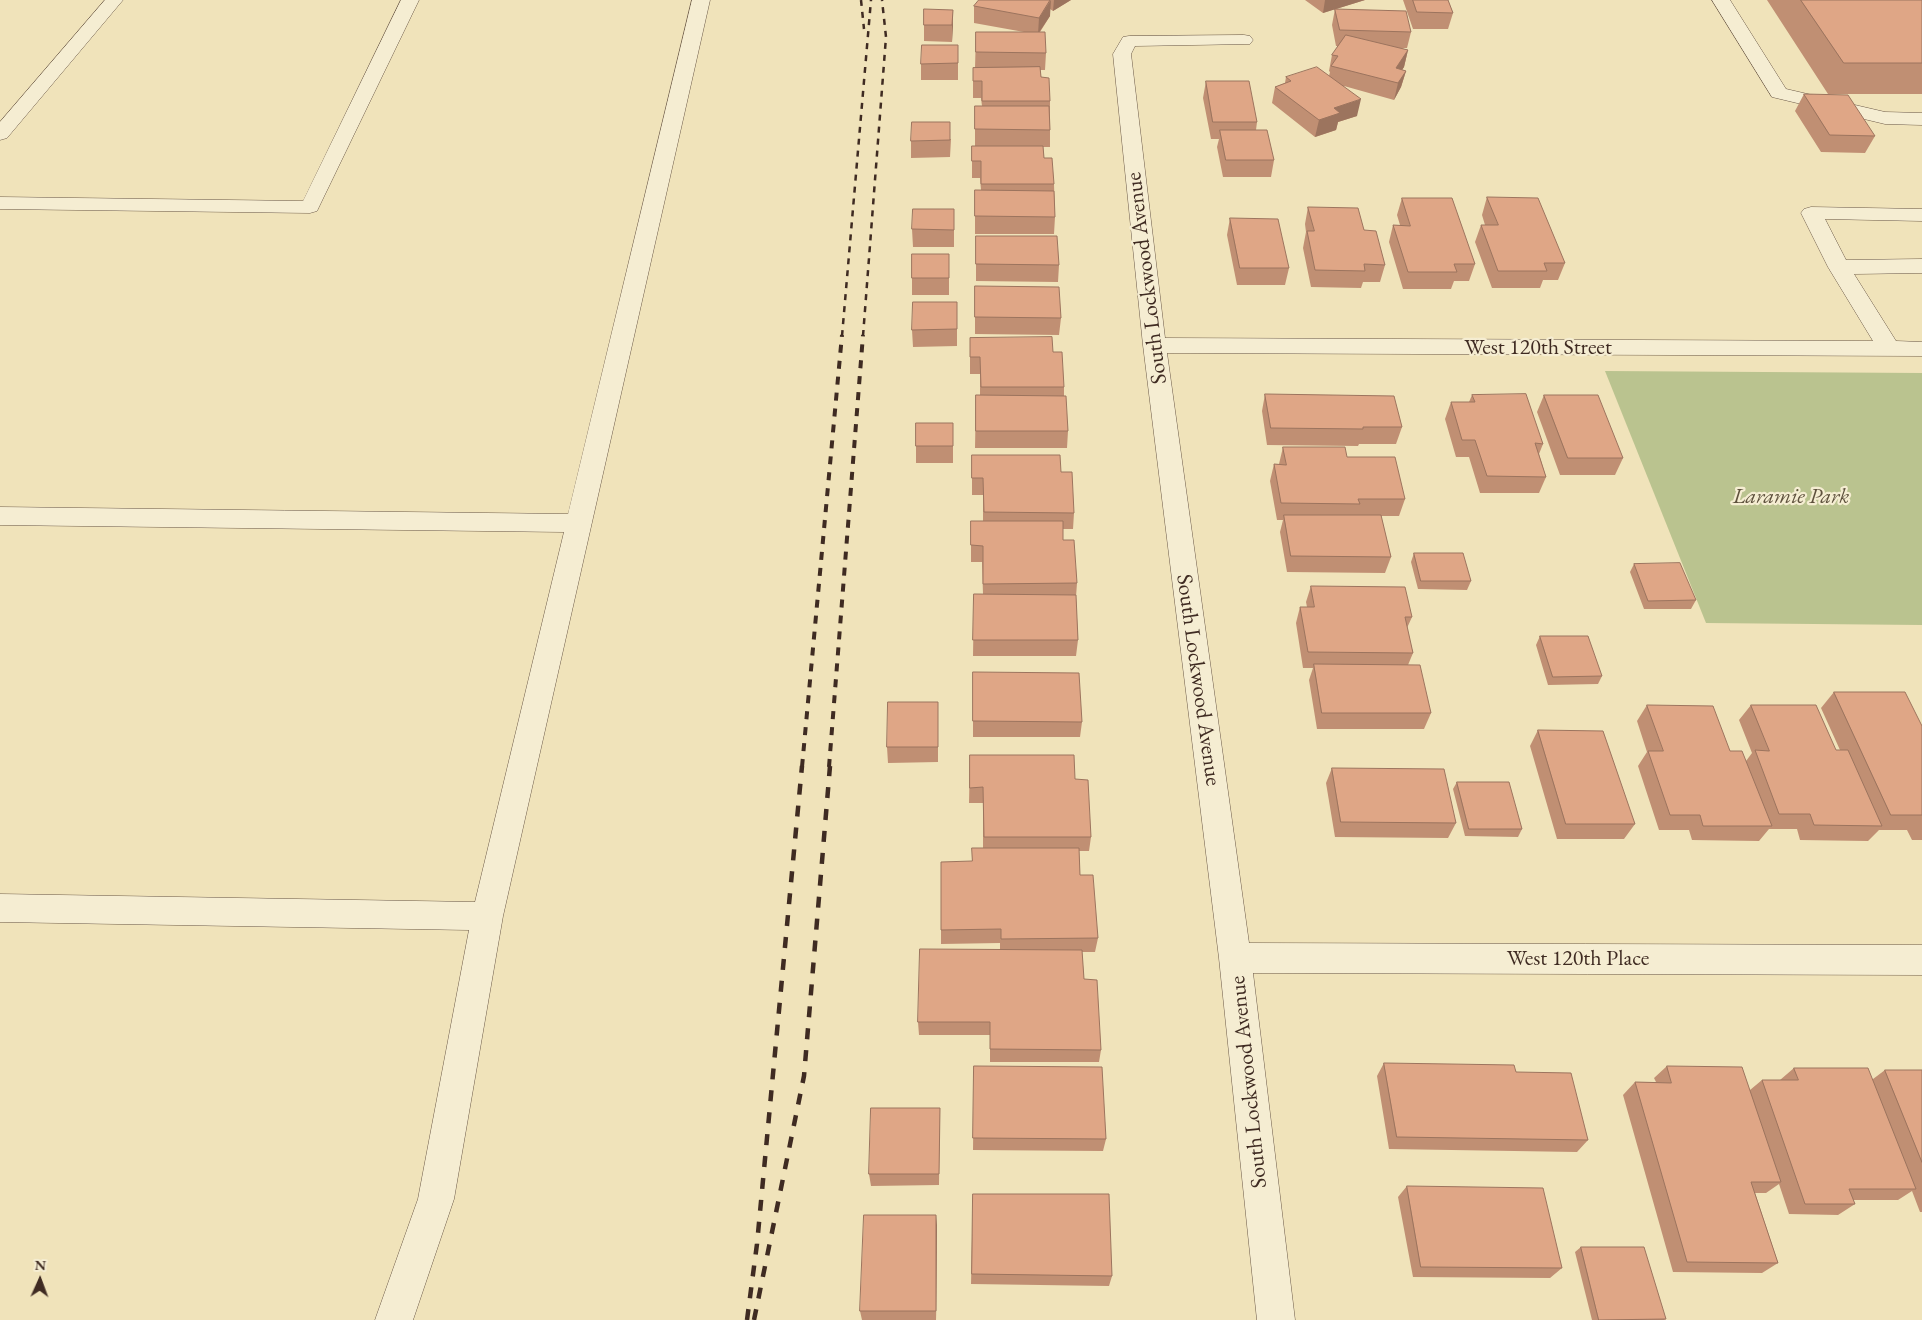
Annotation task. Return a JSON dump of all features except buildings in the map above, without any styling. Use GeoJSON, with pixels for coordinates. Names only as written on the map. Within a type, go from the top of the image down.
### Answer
{"type":"FeatureCollection","features":[{"type":"Feature","properties":{"kind":"street"},"geometry":{"type":"LineString","coordinates":[[0,134],[114,0]]}},
{"type":"Feature","properties":{"kind":"street"},"geometry":{"type":"LineString","coordinates":[[0,203],[310,207],[410,0]]}},
{"type":"Feature","properties":{"kind":"street"},"geometry":{"type":"LineString","coordinates":[[394,1320],[436,1199],[487,916],[701,0]]}},
{"type":"Feature","properties":{"kind":"street"},"geometry":{"type":"LineString","coordinates":[[1721,0],[1779,93],[1885,118],[1922,119]]}},
{"type":"Feature","properties":{"kind":"street","name":"South Lockwood Avenue"},"geometry":{"type":"LineString","coordinates":[[1244,40],[1129,41],[1122,54],[1154,345],[1235,958],[1276,1320]]}},
{"type":"Feature","properties":{"kind":"street"},"geometry":{"type":"LineString","coordinates":[[1889,349],[1839,267],[1811,213],[1922,215]]}},
{"type":"Feature","properties":{"kind":"street"},"geometry":{"type":"LineString","coordinates":[[1839,267],[1922,266]]}},
{"type":"Feature","properties":{"kind":"street","name":"West 120th Street"},"geometry":{"type":"LineString","coordinates":[[1154,345],[1212,347],[1922,349]]}},
{"type":"Feature","properties":{"kind":"street"},"geometry":{"type":"LineString","coordinates":[[0,516],[579,523]]}},
{"type":"Feature","properties":{"kind":"street"},"geometry":{"type":"LineString","coordinates":[[0,908],[487,916]]}},
{"type":"Feature","properties":{"kind":"street","name":"West 120th Place"},"geometry":{"type":"LineString","coordinates":[[1235,958],[1922,960]]}},
{"type":"Feature","properties":{"kind":"green space","name":"Laramie Park"},"geometry":{"type":"Polygon","coordinates":[[[1605,371],[1922,373],[1922,625],[1706,623],[1605,371]]]}},
{"type":"Feature","properties":{"kind":"railway"},"geometry":{"type":"LineString","coordinates":[[861,0],[864,29]]}},
{"type":"Feature","properties":{"kind":"railway"},"geometry":{"type":"LineString","coordinates":[[842,336],[871,0]]}},
{"type":"Feature","properties":{"kind":"railway"},"geometry":{"type":"LineString","coordinates":[[863,336],[886,37],[882,0]]}},
{"type":"Feature","properties":{"kind":"railway"},"geometry":{"type":"LineString","coordinates":[[802,767],[842,335]]}},
{"type":"Feature","properties":{"kind":"railway"},"geometry":{"type":"LineString","coordinates":[[829,767],[863,335]]}},
{"type":"Feature","properties":{"kind":"railway"},"geometry":{"type":"LineString","coordinates":[[747,1320],[757,1244],[802,766]]}},
{"type":"Feature","properties":{"kind":"railway"},"geometry":{"type":"LineString","coordinates":[[754,1320],[804,1076],[830,766]]}}]}
